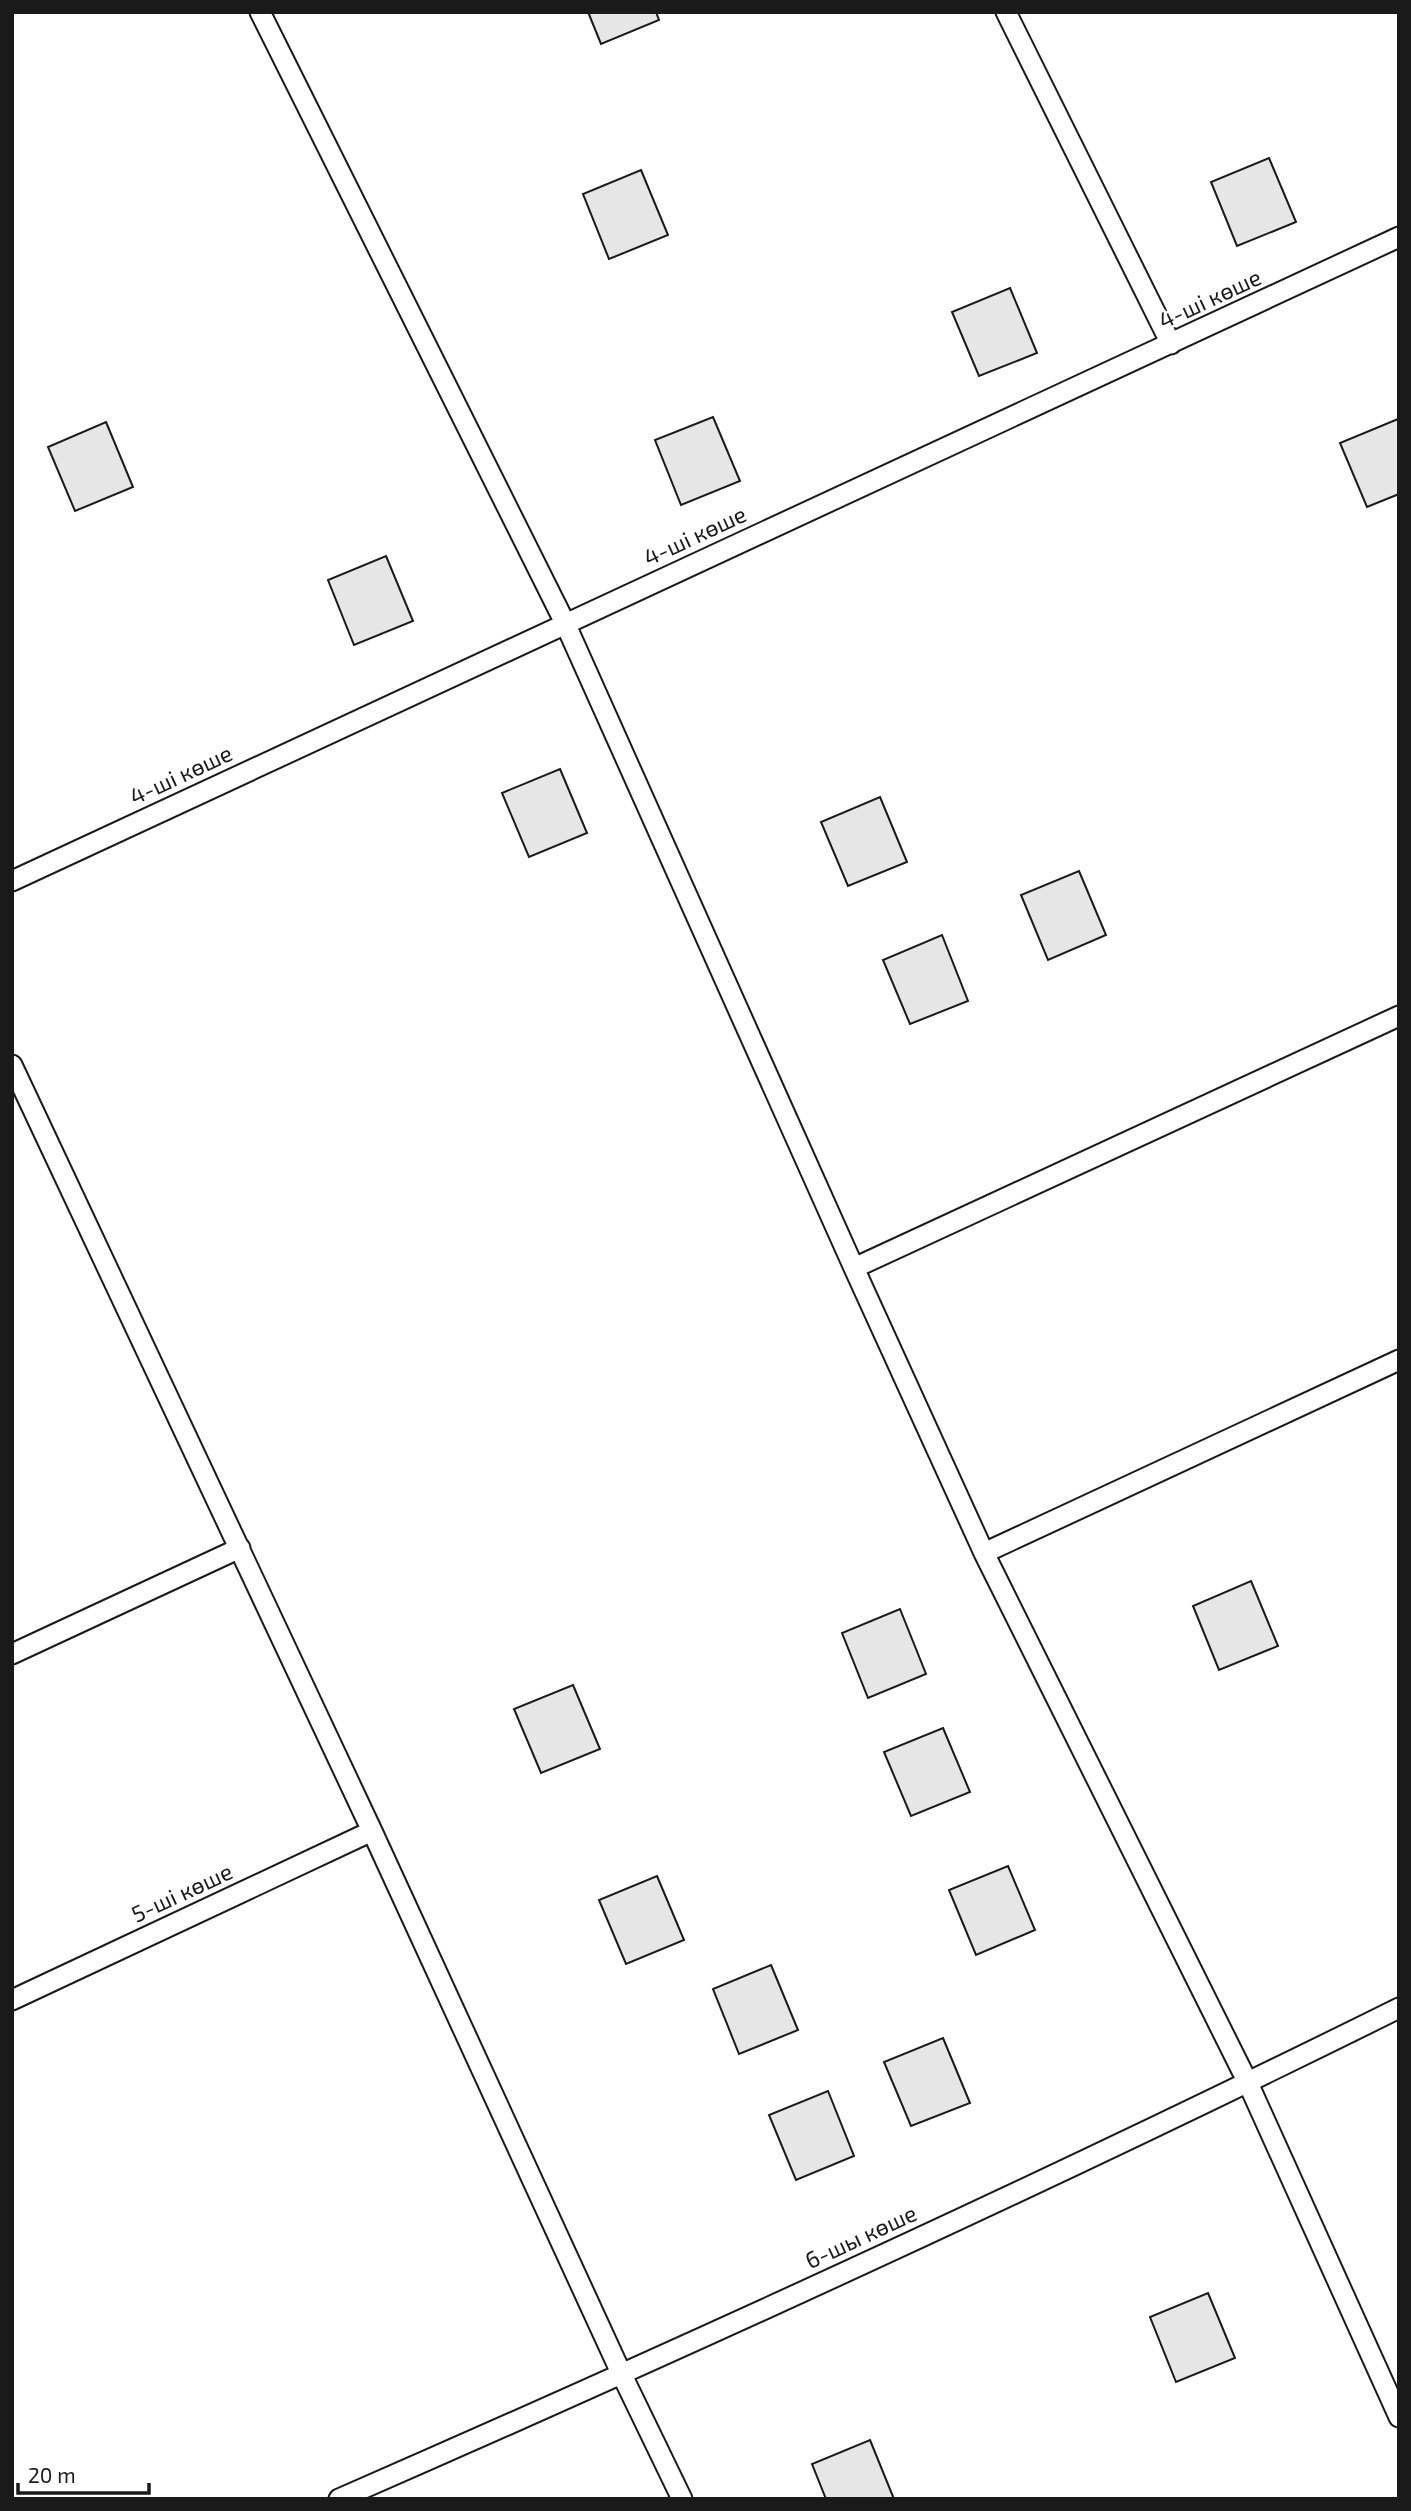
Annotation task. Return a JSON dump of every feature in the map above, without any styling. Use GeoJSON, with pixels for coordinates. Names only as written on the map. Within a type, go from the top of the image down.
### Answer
{"type":"FeatureCollection","features":[{"type":"Feature","properties":{"kind":"lane"},"geometry":{"type":"LineString","coordinates":[[260,12],[565,623],[985,1553],[1248,2083],[1399,2417]]}},
{"type":"Feature","properties":{"kind":"lane"},"geometry":{"type":"LineString","coordinates":[[1006,12],[1171,344]]}},
{"type":"Feature","properties":{"kind":"lane","name":"4-ші көше"},"geometry":{"type":"LineString","coordinates":[[12,881],[1399,237]]}},
{"type":"Feature","properties":{"kind":"lane"},"geometry":{"type":"LineString","coordinates":[[854,1268],[1399,1016]]}},
{"type":"Feature","properties":{"kind":"lane"},"geometry":{"type":"LineString","coordinates":[[12,1065],[240,1548],[622,2375],[682,2499]]}},
{"type":"Feature","properties":{"kind":"lane"},"geometry":{"type":"LineString","coordinates":[[985,1553],[1399,1360]]}},
{"type":"Feature","properties":{"kind":"lane"},"geometry":{"type":"LineString","coordinates":[[12,1654],[240,1548]]}},
{"type":"Feature","properties":{"kind":"lane","name":"5-ші көше"},"geometry":{"type":"LineString","coordinates":[[12,2000],[372,1831]]}},
{"type":"Feature","properties":{"kind":"lane","name":"6-шы көше"},"geometry":{"type":"LineString","coordinates":[[339,2499],[622,2375],[1248,2083],[1399,2008]]}},
{"type":"Feature","properties":{"kind":"building"},"geometry":{"type":"Polygon","coordinates":[[[588,12],[656,12],[659,20],[601,44],[588,12]]]}},
{"type":"Feature","properties":{"kind":"building"},"geometry":{"type":"Polygon","coordinates":[[[1269,158],[1296,222],[1237,246],[1211,182],[1269,158]]]}},
{"type":"Feature","properties":{"kind":"building"},"geometry":{"type":"Polygon","coordinates":[[[641,170],[668,235],[609,259],[583,194],[641,170]]]}},
{"type":"Feature","properties":{"kind":"building"},"geometry":{"type":"Polygon","coordinates":[[[1010,288],[1037,353],[979,376],[952,312],[1010,288]]]}},
{"type":"Feature","properties":{"kind":"building"},"geometry":{"type":"Polygon","coordinates":[[[713,417],[740,481],[681,505],[655,440],[713,417]]]}},
{"type":"Feature","properties":{"kind":"building"},"geometry":{"type":"Polygon","coordinates":[[[1398,419],[1399,494],[1367,507],[1340,443],[1398,419]]]}},
{"type":"Feature","properties":{"kind":"building"},"geometry":{"type":"Polygon","coordinates":[[[106,422],[133,487],[75,511],[48,447],[106,422]]]}},
{"type":"Feature","properties":{"kind":"building"},"geometry":{"type":"Polygon","coordinates":[[[386,556],[413,621],[354,645],[328,580],[386,556]]]}},
{"type":"Feature","properties":{"kind":"building"},"geometry":{"type":"Polygon","coordinates":[[[560,769],[587,833],[529,857],[502,793],[560,769]]]}},
{"type":"Feature","properties":{"kind":"building"},"geometry":{"type":"Polygon","coordinates":[[[880,797],[907,862],[848,886],[821,822],[880,797]]]}},
{"type":"Feature","properties":{"kind":"building"},"geometry":{"type":"Polygon","coordinates":[[[1079,871],[1106,935],[1048,960],[1021,895],[1079,871]]]}},
{"type":"Feature","properties":{"kind":"building"},"geometry":{"type":"Polygon","coordinates":[[[942,935],[968,1001],[910,1024],[883,960],[942,935]]]}},
{"type":"Feature","properties":{"kind":"building"},"geometry":{"type":"Polygon","coordinates":[[[1251,1581],[1278,1646],[1219,1670],[1193,1606],[1251,1581]]]}},
{"type":"Feature","properties":{"kind":"building"},"geometry":{"type":"Polygon","coordinates":[[[900,1609],[926,1674],[868,1698],[842,1633],[900,1609]]]}},
{"type":"Feature","properties":{"kind":"building"},"geometry":{"type":"Polygon","coordinates":[[[573,1685],[600,1749],[541,1773],[514,1709],[573,1685]]]}},
{"type":"Feature","properties":{"kind":"building"},"geometry":{"type":"Polygon","coordinates":[[[943,1728],[970,1792],[911,1816],[884,1752],[943,1728]]]}},
{"type":"Feature","properties":{"kind":"building"},"geometry":{"type":"Polygon","coordinates":[[[1008,1866],[1035,1930],[976,1955],[949,1890],[1008,1866]]]}},
{"type":"Feature","properties":{"kind":"building"},"geometry":{"type":"Polygon","coordinates":[[[657,1876],[684,1940],[626,1964],[599,1900],[657,1876]]]}},
{"type":"Feature","properties":{"kind":"building"},"geometry":{"type":"Polygon","coordinates":[[[771,1965],[798,2030],[739,2054],[713,1989],[771,1965]]]}},
{"type":"Feature","properties":{"kind":"building"},"geometry":{"type":"Polygon","coordinates":[[[943,2038],[970,2103],[911,2126],[884,2062],[943,2038]]]}},
{"type":"Feature","properties":{"kind":"building"},"geometry":{"type":"Polygon","coordinates":[[[828,2091],[854,2156],[796,2180],[769,2115],[828,2091]]]}},
{"type":"Feature","properties":{"kind":"building"},"geometry":{"type":"Polygon","coordinates":[[[1208,2293],[1235,2358],[1176,2382],[1150,2317],[1208,2293]]]}},
{"type":"Feature","properties":{"kind":"building"},"geometry":{"type":"Polygon","coordinates":[[[870,2440],[894,2499],[826,2499],[812,2464],[870,2440]]]}}]}
